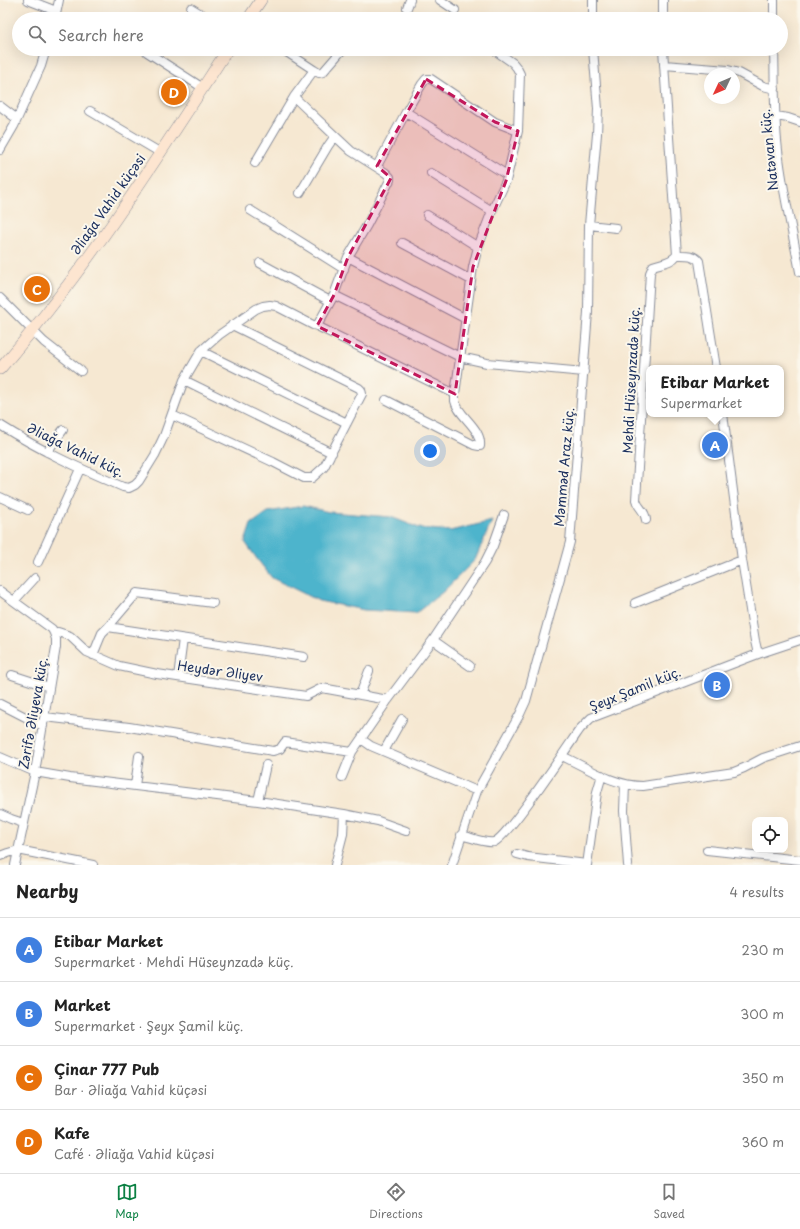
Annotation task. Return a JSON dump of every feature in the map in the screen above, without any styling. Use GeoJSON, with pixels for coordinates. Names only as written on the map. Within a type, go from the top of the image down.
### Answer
{"type":"FeatureCollection","features":[{"type":"Feature","properties":{"kind":"main road"},"geometry":{"type":"LineString","coordinates":[[252,12],[260,0]]}},
{"type":"Feature","properties":{"kind":"main road","name":"Əliağa Vahid küçəsi"},"geometry":{"type":"LineString","coordinates":[[0,369],[32,331],[97,246],[161,153],[224,56]]}},
{"type":"Feature","properties":{"kind":"street"},"geometry":{"type":"LineString","coordinates":[[28,0],[50,12]]}},
{"type":"Feature","properties":{"kind":"street"},"geometry":{"type":"LineString","coordinates":[[56,12],[58,0]]}},
{"type":"Feature","properties":{"kind":"street"},"geometry":{"type":"LineString","coordinates":[[440,0],[455,10]]}},
{"type":"Feature","properties":{"kind":"street"},"geometry":{"type":"LineString","coordinates":[[593,0],[593,12]]}},
{"type":"Feature","properties":{"kind":"street"},"geometry":{"type":"LineString","coordinates":[[663,0],[663,12]]}},
{"type":"Feature","properties":{"kind":"street"},"geometry":{"type":"LineString","coordinates":[[774,0],[774,12]]}},
{"type":"Feature","properties":{"kind":"street"},"geometry":{"type":"LineString","coordinates":[[191,8],[198,12]]}},
{"type":"Feature","properties":{"kind":"street"},"geometry":{"type":"LineString","coordinates":[[0,150],[17,119],[41,66],[44,56]]}},
{"type":"Feature","properties":{"kind":"street"},"geometry":{"type":"LineString","coordinates":[[153,56],[203,88]]}},
{"type":"Feature","properties":{"kind":"street"},"geometry":{"type":"LineString","coordinates":[[293,56],[319,72],[323,72],[337,56]]}},
{"type":"Feature","properties":{"kind":"street"},"geometry":{"type":"LineString","coordinates":[[386,400],[474,445],[479,446],[481,444],[476,430],[458,407],[455,401],[455,394],[472,267],[478,247],[507,175],[518,131],[520,74],[513,63],[502,56]]}},
{"type":"Feature","properties":{"kind":"street","name":"Məmməd Araz küç."},"geometry":{"type":"LineString","coordinates":[[452,865],[461,834],[477,791],[526,701],[570,542],[588,312],[589,225],[598,109],[594,56]]}},
{"type":"Feature","properties":{"kind":"street"},"geometry":{"type":"LineString","coordinates":[[663,56],[677,256]]}},
{"type":"Feature","properties":{"kind":"street","name":"Natəvan küç."},"geometry":{"type":"LineString","coordinates":[[774,56],[777,142],[781,172],[800,272]]}},
{"type":"Feature","properties":{"kind":"street"},"geometry":{"type":"LineString","coordinates":[[664,65],[728,70],[739,73],[763,86],[775,89]]}},
{"type":"Feature","properties":{"kind":"street"},"geometry":{"type":"LineString","coordinates":[[254,163],[294,97],[314,70]]}},
{"type":"Feature","properties":{"kind":"street"},"geometry":{"type":"LineString","coordinates":[[377,166],[406,112],[426,79],[431,79],[495,122],[518,131]]}},
{"type":"Feature","properties":{"kind":"street"},"geometry":{"type":"LineString","coordinates":[[294,97],[351,151],[377,166],[386,172],[390,177],[390,180],[367,225],[348,257],[332,298],[317,326]]}},
{"type":"Feature","properties":{"kind":"street"},"geometry":{"type":"LineString","coordinates":[[0,106],[17,119]]}},
{"type":"Feature","properties":{"kind":"street"},"geometry":{"type":"LineString","coordinates":[[90,111],[161,153]]}},
{"type":"Feature","properties":{"kind":"street"},"geometry":{"type":"LineString","coordinates":[[406,112],[507,175]]}},
{"type":"Feature","properties":{"kind":"street"},"geometry":{"type":"LineString","coordinates":[[776,116],[800,122]]}},
{"type":"Feature","properties":{"kind":"street"},"geometry":{"type":"LineString","coordinates":[[300,192],[335,136]]}},
{"type":"Feature","properties":{"kind":"street"},"geometry":{"type":"LineString","coordinates":[[431,173],[492,211]]}},
{"type":"Feature","properties":{"kind":"street"},"geometry":{"type":"LineString","coordinates":[[250,210],[344,269]]}},
{"type":"Feature","properties":{"kind":"street"},"geometry":{"type":"LineString","coordinates":[[427,215],[478,247]]}},
{"type":"Feature","properties":{"kind":"street"},"geometry":{"type":"LineString","coordinates":[[589,225],[616,228]]}},
{"type":"Feature","properties":{"kind":"street"},"geometry":{"type":"LineString","coordinates":[[402,243],[471,280]]}},
{"type":"Feature","properties":{"kind":"street","name":"Mehdi Hüseynzadə küç."},"geometry":{"type":"LineString","coordinates":[[646,520],[645,514],[637,505],[636,500],[650,273],[653,266],[670,261],[677,256],[692,256],[696,257],[699,261],[716,365]]}},
{"type":"Feature","properties":{"kind":"street"},"geometry":{"type":"LineString","coordinates":[[348,257],[466,319]]}},
{"type":"Feature","properties":{"kind":"street"},"geometry":{"type":"LineString","coordinates":[[260,263],[460,357],[487,363],[584,372]]}},
{"type":"Feature","properties":{"kind":"street"},"geometry":{"type":"LineString","coordinates":[[0,298],[32,331],[81,371]]}},
{"type":"Feature","properties":{"kind":"street","name":"Əliağa Vahid küç."},"geometry":{"type":"LineString","coordinates":[[0,425],[80,469],[123,487],[129,488],[139,481],[155,456],[164,436],[184,380],[201,351],[240,319],[256,309],[270,305],[276,306],[455,394]]}},
{"type":"Feature","properties":{"kind":"street"},"geometry":{"type":"LineString","coordinates":[[172,415],[304,478],[312,478],[324,467],[362,394],[361,390],[232,325]]}},
{"type":"Feature","properties":{"kind":"street"},"geometry":{"type":"LineString","coordinates":[[201,351],[347,423]]}},
{"type":"Feature","properties":{"kind":"street"},"geometry":{"type":"LineString","coordinates":[[184,380],[332,453]]}},
{"type":"Feature","properties":{"kind":"street"},"geometry":{"type":"LineString","coordinates":[[722,417],[742,560],[758,654]]}},
{"type":"Feature","properties":{"kind":"street"},"geometry":{"type":"LineString","coordinates":[[47,452],[63,430]]}},
{"type":"Feature","properties":{"kind":"street"},"geometry":{"type":"LineString","coordinates":[[38,562],[80,469]]}},
{"type":"Feature","properties":{"kind":"street"},"geometry":{"type":"LineString","coordinates":[[0,496],[28,510]]}},
{"type":"Feature","properties":{"kind":"street"},"geometry":{"type":"LineString","coordinates":[[342,777],[352,752],[388,700],[433,640],[484,562],[493,546],[504,515]]}},
{"type":"Feature","properties":{"kind":"street"},"geometry":{"type":"LineString","coordinates":[[635,603],[742,560]]}},
{"type":"Feature","properties":{"kind":"street"},"geometry":{"type":"LineString","coordinates":[[14,601],[35,578]]}},
{"type":"Feature","properties":{"kind":"street"},"geometry":{"type":"LineString","coordinates":[[0,591],[48,625],[54,633]]}},
{"type":"Feature","properties":{"kind":"street"},"geometry":{"type":"LineString","coordinates":[[93,655],[102,633],[137,593],[213,603]]}},
{"type":"Feature","properties":{"kind":"street"},"geometry":{"type":"LineString","coordinates":[[108,627],[304,657]]}},
{"type":"Feature","properties":{"kind":"street","name":"Heydər Əliyev"},"geometry":{"type":"LineString","coordinates":[[54,633],[58,632],[70,636],[87,652],[119,666],[178,677],[306,696],[322,688],[388,700]]}},
{"type":"Feature","properties":{"kind":"street","name":"Zərifə Əliyeva küç."},"geometry":{"type":"LineString","coordinates":[[15,865],[45,717],[56,648],[54,633]]}},
{"type":"Feature","properties":{"kind":"street"},"geometry":{"type":"LineString","coordinates":[[178,677],[183,639]]}},
{"type":"Feature","properties":{"kind":"street"},"geometry":{"type":"LineString","coordinates":[[433,640],[470,666]]}},
{"type":"Feature","properties":{"kind":"street","name":"Şeyx Şamil küç."},"geometry":{"type":"LineString","coordinates":[[461,834],[488,842],[495,842],[501,838],[562,756],[580,729],[591,718],[758,654],[800,640]]}},
{"type":"Feature","properties":{"kind":"street"},"geometry":{"type":"LineString","coordinates":[[360,695],[369,671]]}},
{"type":"Feature","properties":{"kind":"street"},"geometry":{"type":"LineString","coordinates":[[12,675],[49,687]]}},
{"type":"Feature","properties":{"kind":"street"},"geometry":{"type":"LineString","coordinates":[[0,704],[43,726]]}},
{"type":"Feature","properties":{"kind":"street"},"geometry":{"type":"LineString","coordinates":[[45,717],[129,727],[273,751],[280,748],[285,742],[352,752]]}},
{"type":"Feature","properties":{"kind":"street"},"geometry":{"type":"LineString","coordinates":[[384,752],[402,719]]}},
{"type":"Feature","properties":{"kind":"street"},"geometry":{"type":"LineString","coordinates":[[361,739],[384,752],[477,791]]}},
{"type":"Feature","properties":{"kind":"street"},"geometry":{"type":"LineString","coordinates":[[562,756],[618,783],[632,786],[643,786],[734,772],[763,758],[800,746]]}},
{"type":"Feature","properties":{"kind":"street"},"geometry":{"type":"LineString","coordinates":[[135,786],[138,756]]}},
{"type":"Feature","properties":{"kind":"street"},"geometry":{"type":"LineString","coordinates":[[0,757],[35,772],[70,778],[344,814],[378,821],[406,831]]}},
{"type":"Feature","properties":{"kind":"street"},"geometry":{"type":"LineString","coordinates":[[258,802],[266,765]]}},
{"type":"Feature","properties":{"kind":"street"},"geometry":{"type":"LineString","coordinates":[[517,854],[528,857],[587,864],[597,792],[602,775]]}},
{"type":"Feature","properties":{"kind":"street"},"geometry":{"type":"LineString","coordinates":[[625,784],[624,811],[628,865]]}},
{"type":"Feature","properties":{"kind":"street"},"geometry":{"type":"LineString","coordinates":[[0,814],[11,820],[23,823]]}},
{"type":"Feature","properties":{"kind":"street"},"geometry":{"type":"LineString","coordinates":[[335,865],[342,834],[344,814]]}},
{"type":"Feature","properties":{"kind":"street"},"geometry":{"type":"LineString","coordinates":[[0,856],[18,850],[93,865]]}},
{"type":"Feature","properties":{"kind":"street"},"geometry":{"type":"LineString","coordinates":[[707,850],[800,860]]}},
{"type":"Feature","properties":{"kind":"highlighted area"},"geometry":{"type":"Polygon","coordinates":[[[426,79],[495,122],[518,131],[506,181],[473,267],[455,394],[317,326],[334,295],[348,257],[391,178],[377,166],[426,79]]]}},
{"type":"Feature","properties":{"kind":"water"},"geometry":{"type":"Polygon","coordinates":[[[303,506],[329,512],[391,517],[419,528],[450,531],[492,521],[475,560],[444,591],[416,613],[364,610],[319,601],[272,578],[245,542],[251,524],[268,512],[303,506]]]}},
{"type":"Feature","properties":{"kind":"place","name":"Kafe"},"geometry":{"type":"Point","coordinates":[174,92]}},
{"type":"Feature","properties":{"kind":"place","name":"Çinar 777 Pub"},"geometry":{"type":"Point","coordinates":[37,289]}},
{"type":"Feature","properties":{"kind":"place","name":"Etibar Market"},"geometry":{"type":"Point","coordinates":[715,445]}},
{"type":"Feature","properties":{"kind":"place","name":"Market"},"geometry":{"type":"Point","coordinates":[717,685]}}]}
